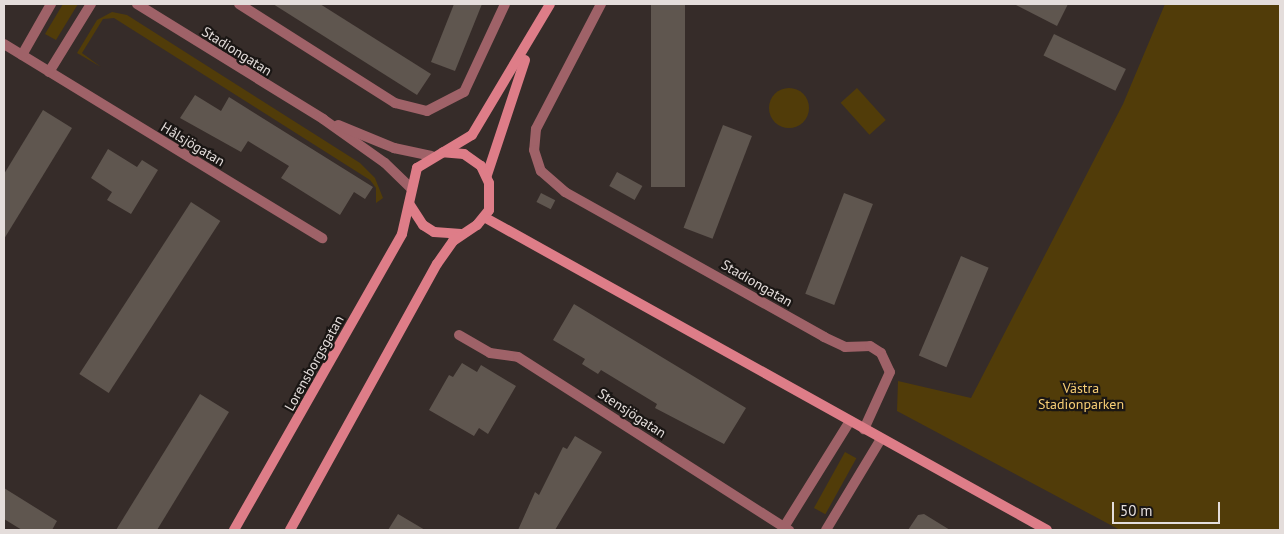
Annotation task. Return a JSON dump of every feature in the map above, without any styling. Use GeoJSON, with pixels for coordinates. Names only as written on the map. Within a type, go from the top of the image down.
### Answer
{"type":"FeatureCollection","features":[{"type":"Feature","properties":{"kind":"main road","name":"Lorensborgsgatan"},"geometry":{"type":"LineString","coordinates":[[234,530],[402,234],[410,206],[410,186],[417,168],[432,156],[472,135],[531,42],[550,4]]}},
{"type":"Feature","properties":{"kind":"main road","name":"Lorensborgsgatan"},"geometry":{"type":"LineString","coordinates":[[484,217],[491,201],[487,175],[531,42]]}},
{"type":"Feature","properties":{"kind":"main road"},"geometry":{"type":"LineString","coordinates":[[442,152],[468,156],[487,175]]}},
{"type":"Feature","properties":{"kind":"main road"},"geometry":{"type":"LineString","coordinates":[[410,206],[423,225],[434,232],[462,234]]}},
{"type":"Feature","properties":{"kind":"main road"},"geometry":{"type":"LineString","coordinates":[[290,530],[437,264],[462,234],[484,217],[1047,530]]}},
{"type":"Feature","properties":{"kind":"street"},"geometry":{"type":"LineString","coordinates":[[22,55],[51,4]]}},
{"type":"Feature","properties":{"kind":"street"},"geometry":{"type":"LineString","coordinates":[[50,72],[91,4]]}},
{"type":"Feature","properties":{"kind":"street","name":"Stadiongatan"},"geometry":{"type":"LineString","coordinates":[[137,4],[323,119],[386,163],[410,186]]}},
{"type":"Feature","properties":{"kind":"street"},"geometry":{"type":"LineString","coordinates":[[239,4],[395,103],[427,111],[464,92],[505,4]]}},
{"type":"Feature","properties":{"kind":"street","name":"Stadiongatan"},"geometry":{"type":"LineString","coordinates":[[601,4],[536,129],[537,163],[550,180],[824,336],[845,347],[870,346],[882,353],[890,372],[864,429]]}},
{"type":"Feature","properties":{"kind":"street","name":"Hålsjögatan"},"geometry":{"type":"LineString","coordinates":[[4,44],[322,238]]}},
{"type":"Feature","properties":{"kind":"street","name":"Stadiongatan"},"geometry":{"type":"LineString","coordinates":[[323,119],[394,148],[432,156]]}},
{"type":"Feature","properties":{"kind":"street","name":"Stensjögatan"},"geometry":{"type":"LineString","coordinates":[[459,335],[490,353],[518,357],[787,529],[850,421]]}},
{"type":"Feature","properties":{"kind":"street"},"geometry":{"type":"LineString","coordinates":[[826,530],[881,439]]}},
{"type":"Feature","properties":{"kind":"green space"},"geometry":{"type":"Polygon","coordinates":[[[63,4],[78,4],[56,40],[45,34],[63,4]]]}},
{"type":"Feature","properties":{"kind":"green space","name":"Västra Stadionparken"},"geometry":{"type":"Polygon","coordinates":[[[1165,4],[1280,4],[1280,530],[1120,530],[897,411],[898,381],[971,398],[1123,104],[1165,4]]]}},
{"type":"Feature","properties":{"kind":"green space"},"geometry":{"type":"Polygon","coordinates":[[[112,12],[127,15],[360,163],[375,178],[383,198],[376,203],[376,188],[370,180],[114,18],[103,19],[82,53],[101,67],[77,53],[97,20],[112,12]]]}},
{"type":"Feature","properties":{"kind":"green space"},"geometry":{"type":"Polygon","coordinates":[[[793,88],[800,91],[806,97],[809,108],[808,116],[800,125],[793,128],[785,128],[778,125],[770,116],[769,104],[772,97],[781,89],[793,88]]]}},
{"type":"Feature","properties":{"kind":"green space"},"geometry":{"type":"Polygon","coordinates":[[[857,88],[886,120],[869,135],[841,103],[857,88]]]}},
{"type":"Feature","properties":{"kind":"green space"},"geometry":{"type":"Polygon","coordinates":[[[845,452],[856,458],[825,514],[814,508],[845,452]]]}},
{"type":"Feature","properties":{"kind":"building"},"geometry":{"type":"Polygon","coordinates":[[[273,4],[320,4],[431,74],[417,95],[273,4]]]}},
{"type":"Feature","properties":{"kind":"building"},"geometry":{"type":"Polygon","coordinates":[[[454,4],[482,4],[455,71],[431,62],[454,4]]]}},
{"type":"Feature","properties":{"kind":"building"},"geometry":{"type":"Polygon","coordinates":[[[651,4],[685,4],[685,187],[651,187],[651,4]]]}},
{"type":"Feature","properties":{"kind":"building"},"geometry":{"type":"Polygon","coordinates":[[[1014,4],[1068,4],[1057,26],[1014,4]]]}},
{"type":"Feature","properties":{"kind":"building"},"geometry":{"type":"Polygon","coordinates":[[[1054,34],[1126,69],[1115,91],[1043,56],[1054,34]]]}},
{"type":"Feature","properties":{"kind":"building"},"geometry":{"type":"Polygon","coordinates":[[[195,95],[221,111],[229,97],[373,187],[365,199],[354,192],[340,215],[281,178],[289,166],[248,141],[241,152],[180,118],[195,95]]]}},
{"type":"Feature","properties":{"kind":"building"},"geometry":{"type":"Polygon","coordinates":[[[43,110],[72,128],[4,239],[4,174],[43,110]]]}},
{"type":"Feature","properties":{"kind":"building"},"geometry":{"type":"Polygon","coordinates":[[[723,125],[752,136],[713,239],[684,228],[723,125]]]}},
{"type":"Feature","properties":{"kind":"building"},"geometry":{"type":"Polygon","coordinates":[[[108,149],[137,167],[142,160],[158,170],[131,214],[107,200],[112,192],[91,178],[108,149]]]}},
{"type":"Feature","properties":{"kind":"building"},"geometry":{"type":"Polygon","coordinates":[[[617,172],[642,186],[635,200],[609,186],[617,172]]]}},
{"type":"Feature","properties":{"kind":"building"},"geometry":{"type":"Polygon","coordinates":[[[541,193],[555,200],[551,209],[536,202],[541,193]]]}},
{"type":"Feature","properties":{"kind":"building"},"geometry":{"type":"Polygon","coordinates":[[[844,193],[873,204],[834,305],[805,294],[844,193]]]}},
{"type":"Feature","properties":{"kind":"building"},"geometry":{"type":"Polygon","coordinates":[[[191,202],[220,221],[109,393],[79,374],[191,202]]]}},
{"type":"Feature","properties":{"kind":"building"},"geometry":{"type":"Polygon","coordinates":[[[961,256],[989,268],[946,367],[919,355],[961,256]]]}},
{"type":"Feature","properties":{"kind":"building"},"geometry":{"type":"Polygon","coordinates":[[[574,304],[746,408],[724,444],[655,408],[657,404],[601,370],[598,374],[582,364],[585,359],[553,340],[574,304]]]}},
{"type":"Feature","properties":{"kind":"building"},"geometry":{"type":"Polygon","coordinates":[[[462,363],[477,372],[481,365],[516,386],[488,434],[479,428],[474,436],[429,410],[449,375],[453,377],[462,363]]]}},
{"type":"Feature","properties":{"kind":"building"},"geometry":{"type":"Polygon","coordinates":[[[200,394],[229,412],[157,530],[116,530],[200,394]]]}},
{"type":"Feature","properties":{"kind":"building"},"geometry":{"type":"Polygon","coordinates":[[[575,436],[602,452],[555,530],[518,530],[535,492],[539,495],[563,447],[567,449],[575,436]]]}},
{"type":"Feature","properties":{"kind":"building"},"geometry":{"type":"Polygon","coordinates":[[[4,488],[57,521],[52,530],[22,530],[4,519],[4,488]]]}},
{"type":"Feature","properties":{"kind":"building"},"geometry":{"type":"Polygon","coordinates":[[[398,514],[425,530],[388,530],[398,514]]]}},
{"type":"Feature","properties":{"kind":"building"},"geometry":{"type":"Polygon","coordinates":[[[924,514],[950,530],[908,530],[918,515],[924,514]]]}}]}
